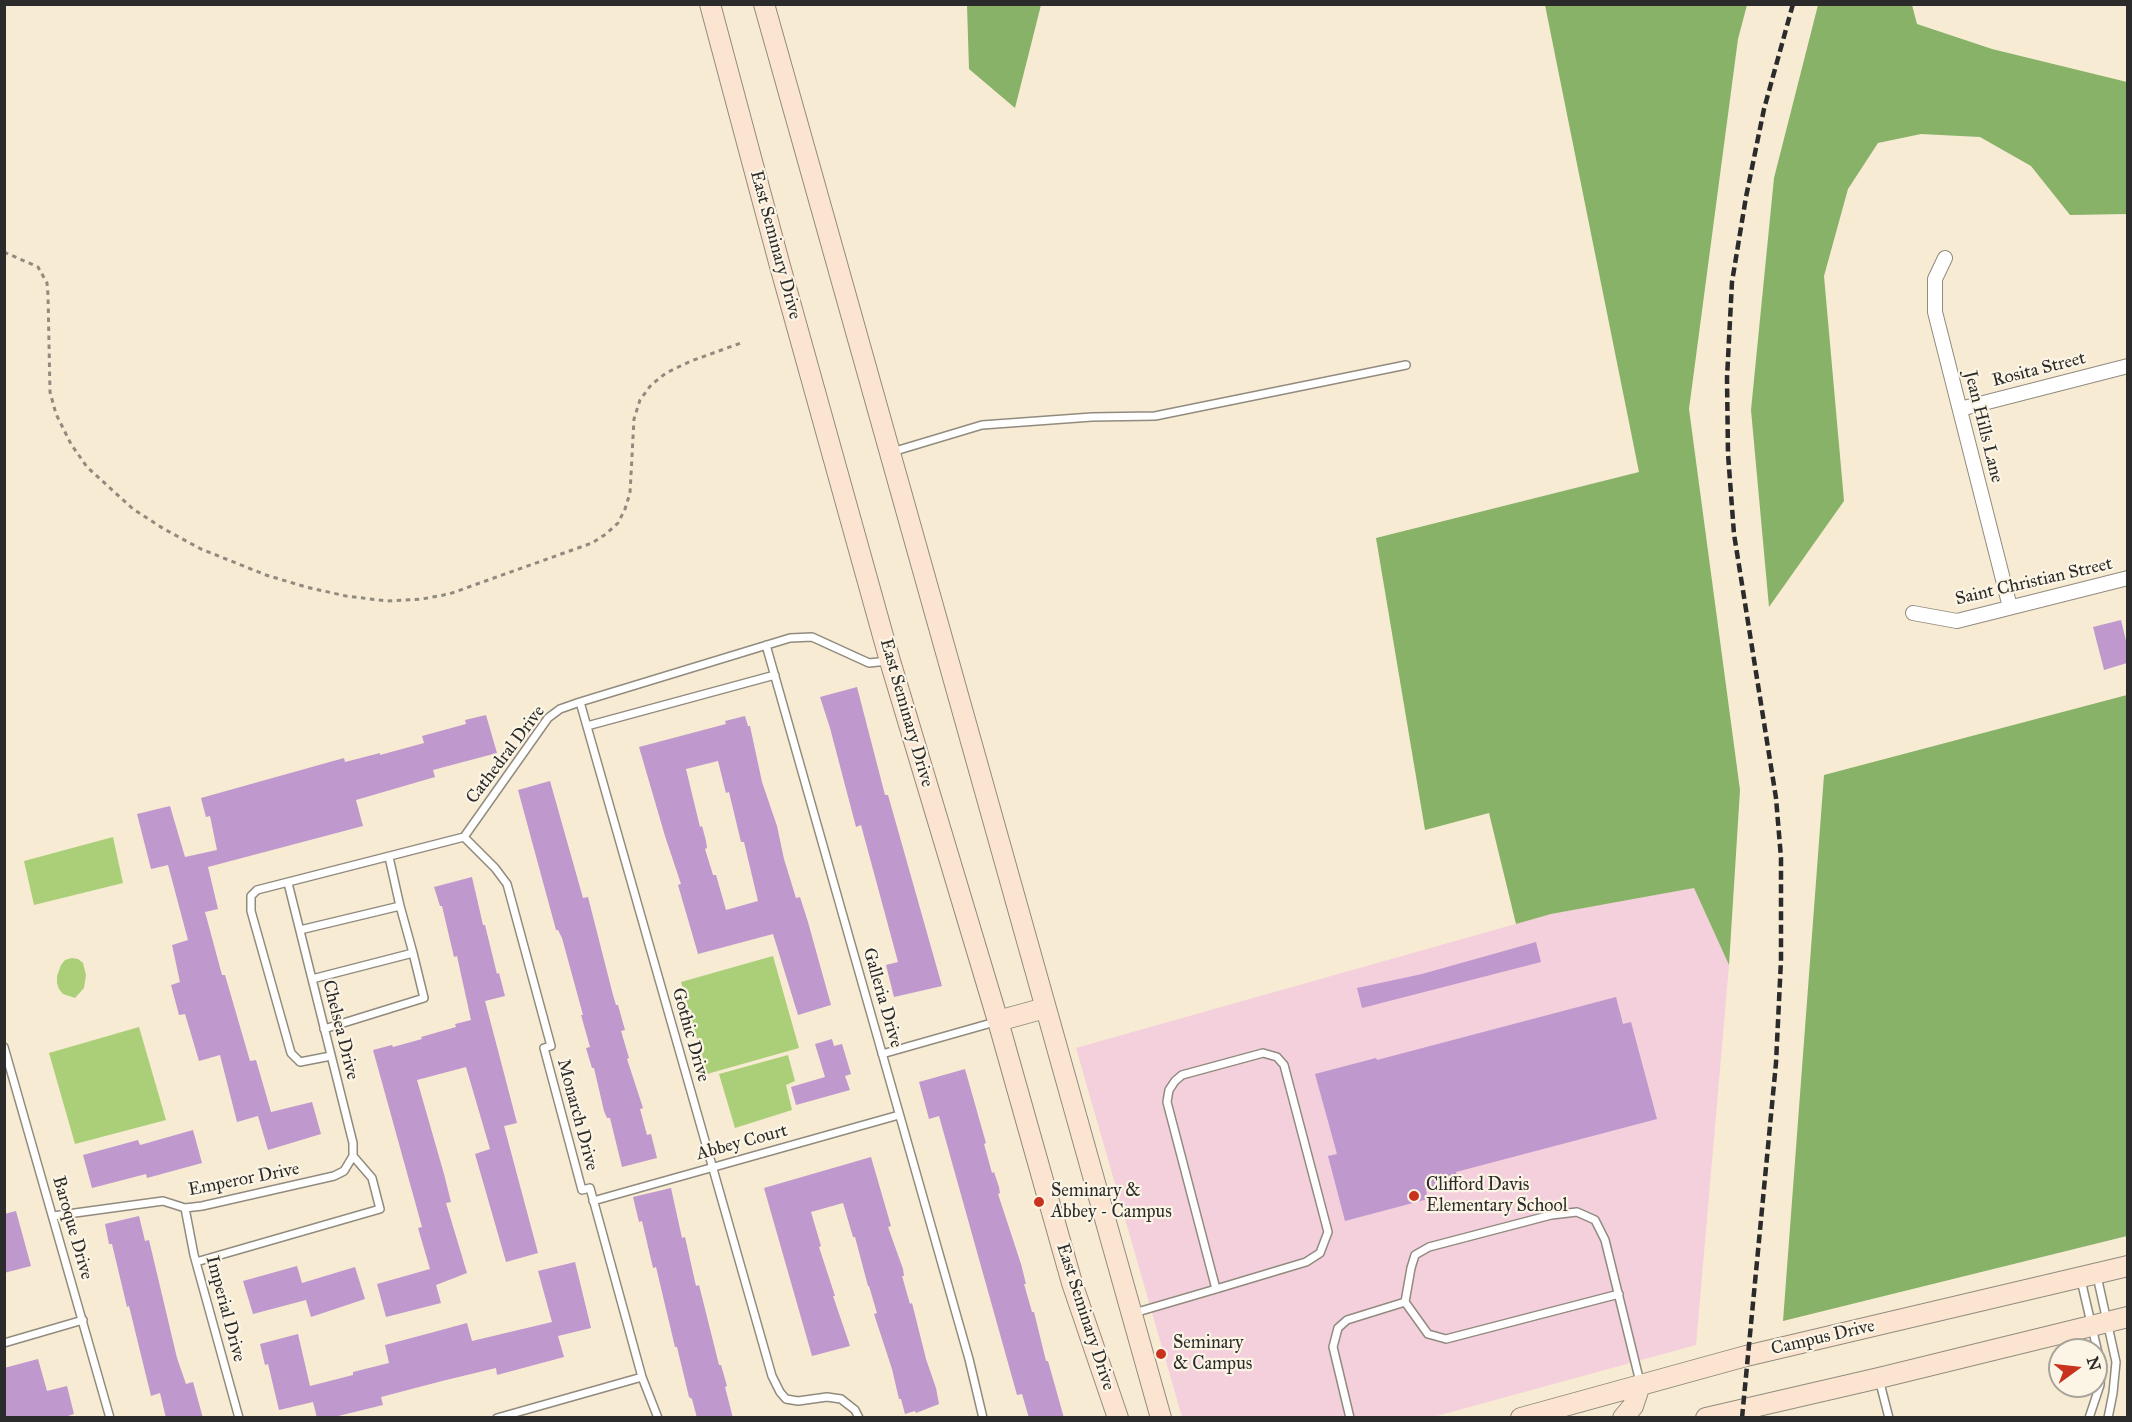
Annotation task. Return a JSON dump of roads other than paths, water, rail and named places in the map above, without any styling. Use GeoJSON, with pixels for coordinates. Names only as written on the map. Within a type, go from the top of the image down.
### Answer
{"type":"FeatureCollection","features":[{"type":"Feature","properties":{"kind":"main road","name":"East Seminary Drive"},"geometry":{"type":"LineString","coordinates":[[710,4],[890,661],[998,1021],[1072,1283],[1118,1418]]}},
{"type":"Feature","properties":{"kind":"main road"},"geometry":{"type":"LineString","coordinates":[[764,4],[1161,1418]]}},
{"type":"Feature","properties":{"kind":"main road"},"geometry":{"type":"LineString","coordinates":[[998,1021],[1045,1008]]}},
{"type":"Feature","properties":{"kind":"main road","name":"Campus Drive"},"geometry":{"type":"LineString","coordinates":[[1521,1418],[1746,1356],[2127,1266]]}},
{"type":"Feature","properties":{"kind":"main road"},"geometry":{"type":"LineString","coordinates":[[1706,1418],[2127,1317]]}},
{"type":"Feature","properties":{"kind":"main road"},"geometry":{"type":"LineString","coordinates":[[1623,1418],[1634,1406],[1640,1385]]}},
{"type":"Feature","properties":{"kind":"street","name":"Jean Hills Lane"},"geometry":{"type":"LineString","coordinates":[[1945,258],[1935,279],[1935,312],[2010,606]]}},
{"type":"Feature","properties":{"kind":"street","name":"Rosita Street"},"geometry":{"type":"LineString","coordinates":[[1960,409],[2127,366]]}},
{"type":"Feature","properties":{"kind":"street","name":"Saint Christian Street"},"geometry":{"type":"LineString","coordinates":[[1913,614],[1957,621],[2127,578]]}},
{"type":"Feature","properties":{"kind":"lane"},"geometry":{"type":"LineString","coordinates":[[890,453],[982,425],[1092,417],[1155,416],[1406,365]]}},
{"type":"Feature","properties":{"kind":"lane","name":"Cathedral Drive"},"geometry":{"type":"LineString","coordinates":[[464,837],[548,718],[560,710],[789,638],[812,637],[868,663],[890,661]]}},
{"type":"Feature","properties":{"kind":"lane","name":"Galleria Drive"},"geometry":{"type":"LineString","coordinates":[[766,645],[969,1359],[983,1418]]}},
{"type":"Feature","properties":{"kind":"lane"},"geometry":{"type":"LineString","coordinates":[[587,726],[775,675]]}},
{"type":"Feature","properties":{"kind":"lane","name":"Gothic Drive"},"geometry":{"type":"LineString","coordinates":[[580,702],[772,1376],[786,1399],[798,1401],[841,1399],[855,1410],[859,1418]]}},
{"type":"Feature","properties":{"kind":"lane"},"geometry":{"type":"LineString","coordinates":[[331,1056],[300,1062],[291,1053],[251,911],[251,896],[257,890],[464,837]]}},
{"type":"Feature","properties":{"kind":"lane","name":"Monarch Drive"},"geometry":{"type":"LineString","coordinates":[[464,837],[495,868],[507,884],[551,1046],[543,1048],[582,1190],[590,1188],[642,1377],[658,1418]]}},
{"type":"Feature","properties":{"kind":"lane"},"geometry":{"type":"LineString","coordinates":[[324,1029],[424,998],[389,857]]}},
{"type":"Feature","properties":{"kind":"lane","name":"Chelsea Drive"},"geometry":{"type":"LineString","coordinates":[[288,883],[353,1143],[353,1156]]}},
{"type":"Feature","properties":{"kind":"lane"},"geometry":{"type":"LineString","coordinates":[[300,930],[400,906]]}},
{"type":"Feature","properties":{"kind":"lane"},"geometry":{"type":"LineString","coordinates":[[312,979],[413,953]]}},
{"type":"Feature","properties":{"kind":"lane"},"geometry":{"type":"LineString","coordinates":[[882,1054],[998,1021]]}},
{"type":"Feature","properties":{"kind":"lane","name":"Baroque Drive"},"geometry":{"type":"LineString","coordinates":[[4,1047],[110,1418]]}},
{"type":"Feature","properties":{"kind":"lane"},"geometry":{"type":"LineString","coordinates":[[1131,1313],[1215,1289],[1306,1262],[1320,1253],[1328,1232],[1284,1065],[1277,1057],[1263,1053],[1182,1075],[1169,1090],[1167,1102],[1215,1289]]}},
{"type":"Feature","properties":{"kind":"lane","name":"Abbey Court"},"geometry":{"type":"LineString","coordinates":[[593,1201],[899,1116]]}},
{"type":"Feature","properties":{"kind":"lane"},"geometry":{"type":"LineString","coordinates":[[196,1262],[380,1209],[372,1178],[353,1156]]}},
{"type":"Feature","properties":{"kind":"lane","name":"Emperor Drive"},"geometry":{"type":"LineString","coordinates":[[53,1216],[163,1201],[186,1208],[334,1176],[344,1171],[353,1156]]}},
{"type":"Feature","properties":{"kind":"lane","name":"Imperial Drive"},"geometry":{"type":"LineString","coordinates":[[186,1208],[196,1262],[239,1418]]}},
{"type":"Feature","properties":{"kind":"lane"},"geometry":{"type":"LineString","coordinates":[[1619,1294],[1446,1339],[1428,1334],[1405,1302],[1415,1255],[1429,1247],[1551,1215],[1577,1212],[1595,1220],[1605,1240],[1619,1294],[1640,1385]]}},
{"type":"Feature","properties":{"kind":"lane"},"geometry":{"type":"LineString","coordinates":[[2088,1276],[2100,1323],[2116,1362],[2114,1393],[2108,1418]]}},
{"type":"Feature","properties":{"kind":"lane"},"geometry":{"type":"LineString","coordinates":[[2088,1276],[2100,1323],[2101,1366],[2100,1385],[2089,1418]]}},
{"type":"Feature","properties":{"kind":"lane"},"geometry":{"type":"LineString","coordinates":[[1350,1418],[1333,1347],[1338,1328],[1347,1320],[1405,1302]]}},
{"type":"Feature","properties":{"kind":"lane"},"geometry":{"type":"LineString","coordinates":[[4,1343],[83,1320]]}},
{"type":"Feature","properties":{"kind":"lane"},"geometry":{"type":"LineString","coordinates":[[497,1418],[518,1415],[642,1377]]}},
{"type":"Feature","properties":{"kind":"lane"},"geometry":{"type":"LineString","coordinates":[[1879,1378],[1889,1418]]}},
{"type":"Feature","properties":{"kind":"railway"},"geometry":{"type":"LineString","coordinates":[[1742,1418],[1776,1063],[1781,960],[1781,858],[1776,798],[1734,534],[1728,454],[1727,378],[1732,282],[1746,197],[1764,109],[1793,4]]}},
{"type":"Feature","properties":{"kind":"place","name":"Clifford Davis Elementary School"},"geometry":{"type":"Point","coordinates":[1414,1196]}},
{"type":"Feature","properties":{"kind":"place","name":"Seminary & Abbey - Campus"},"geometry":{"type":"Point","coordinates":[1039,1202]}},
{"type":"Feature","properties":{"kind":"place","name":"Seminary & Campus"},"geometry":{"type":"Point","coordinates":[1161,1354]}}]}
